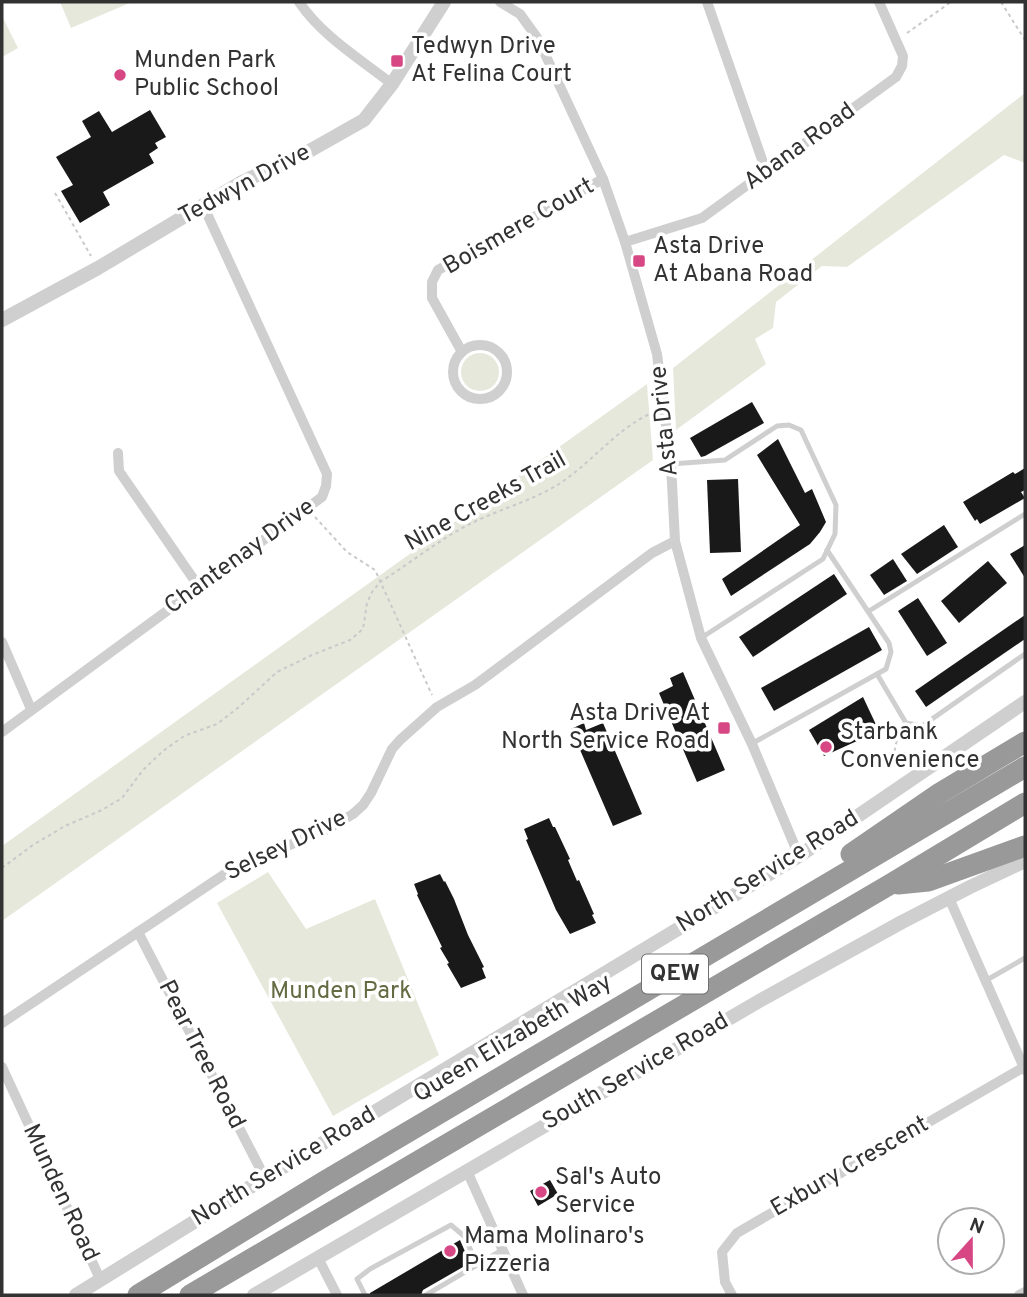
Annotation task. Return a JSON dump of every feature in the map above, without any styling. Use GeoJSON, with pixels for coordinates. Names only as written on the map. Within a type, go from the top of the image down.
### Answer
{"type":"FeatureCollection","features":[{"type":"Feature","properties":{"kind":"highway"},"geometry":{"type":"LineString","coordinates":[[720,947],[801,887],[940,793],[1025,742]]}},
{"type":"Feature","properties":{"kind":"highway","name":"Queen Elizabeth Way"},"geometry":{"type":"LineString","coordinates":[[138,1295],[337,1174],[1025,767]]}},
{"type":"Feature","properties":{"kind":"highway","name":"QEW"},"geometry":{"type":"LineString","coordinates":[[190,1295],[889,886],[1025,803]]}},
{"type":"Feature","properties":{"kind":"highway"},"geometry":{"type":"LineString","coordinates":[[889,886],[928,881],[1025,846]]}},
{"type":"Feature","properties":{"kind":"street"},"geometry":{"type":"LineString","coordinates":[[299,2],[321,28],[392,84]]}},
{"type":"Feature","properties":{"kind":"street","name":"Tedwyn Drive"},"geometry":{"type":"LineString","coordinates":[[2,320],[98,268],[242,182],[311,150],[364,120],[392,84],[444,2]]}},
{"type":"Feature","properties":{"kind":"street","name":"Asta Drive"},"geometry":{"type":"LineString","coordinates":[[500,2],[520,14],[538,39],[603,179],[625,242],[657,354],[671,464],[675,541],[701,638],[752,744],[799,856]]}},
{"type":"Feature","properties":{"kind":"street"},"geometry":{"type":"LineString","coordinates":[[707,2],[766,171]]}},
{"type":"Feature","properties":{"kind":"street","name":"Abana Road"},"geometry":{"type":"LineString","coordinates":[[625,242],[702,218],[896,77],[903,59],[901,48],[880,2]]}},
{"type":"Feature","properties":{"kind":"street","name":"Boismere Court"},"geometry":{"type":"LineString","coordinates":[[462,352],[432,298],[432,282],[438,271],[603,179]]}},
{"type":"Feature","properties":{"kind":"street","name":"Chantenay Drive"},"geometry":{"type":"LineString","coordinates":[[2,732],[322,497],[327,474],[203,205]]}},
{"type":"Feature","properties":{"kind":"street"},"geometry":{"type":"LineString","coordinates":[[486,345],[500,354],[508,369],[504,386],[499,392],[481,399],[463,394],[453,378],[456,359],[462,352],[469,347],[486,345]]}},
{"type":"Feature","properties":{"kind":"street"},"geometry":{"type":"LineString","coordinates":[[118,453],[119,471],[199,587]]}},
{"type":"Feature","properties":{"kind":"street","name":"Selsey Drive"},"geometry":{"type":"LineString","coordinates":[[2,1023],[233,868],[326,830],[353,814],[372,793],[392,749],[437,707],[475,685],[652,553],[675,541]]}},
{"type":"Feature","properties":{"kind":"street"},"geometry":{"type":"LineString","coordinates":[[2,642],[31,709]]}},
{"type":"Feature","properties":{"kind":"street","name":"North Service Road"},"geometry":{"type":"LineString","coordinates":[[76,1295],[799,856],[1025,702]]}},
{"type":"Feature","properties":{"kind":"street","name":"South Service Road"},"geometry":{"type":"LineString","coordinates":[[254,1295],[761,1000],[949,898],[1025,861]]}},
{"type":"Feature","properties":{"kind":"street"},"geometry":{"type":"LineString","coordinates":[[949,898],[1024,1069]]}},
{"type":"Feature","properties":{"kind":"street","name":"Pear Tree Road"},"geometry":{"type":"LineString","coordinates":[[138,932],[265,1178]]}},
{"type":"Feature","properties":{"kind":"street","name":"Munden Road"},"geometry":{"type":"LineString","coordinates":[[2,1067],[101,1280]]}},
{"type":"Feature","properties":{"kind":"street","name":"Exbury Crescent"},"geometry":{"type":"LineString","coordinates":[[732,1295],[725,1282],[722,1252],[737,1233],[1024,1069]]}},
{"type":"Feature","properties":{"kind":"street"},"geometry":{"type":"LineString","coordinates":[[467,1171],[523,1295]]}},
{"type":"Feature","properties":{"kind":"street"},"geometry":{"type":"LineString","coordinates":[[318,1258],[337,1295]]}},
{"type":"Feature","properties":{"kind":"street"},"geometry":{"type":"LineString","coordinates":[[1019,1295],[1025,1292]]}},
{"type":"Feature","properties":{"kind":"lane"},"geometry":{"type":"LineString","coordinates":[[671,464],[725,460],[777,426],[789,425],[802,430],[836,505],[835,534],[823,559],[701,638]]}},
{"type":"Feature","properties":{"kind":"lane"},"geometry":{"type":"LineString","coordinates":[[869,611],[1025,514]]}},
{"type":"Feature","properties":{"kind":"lane"},"geometry":{"type":"LineString","coordinates":[[752,744],[886,669],[891,652],[889,643],[827,550]]}},
{"type":"Feature","properties":{"kind":"lane"},"geometry":{"type":"LineString","coordinates":[[877,674],[906,723],[922,726],[1025,654]]}},
{"type":"Feature","properties":{"kind":"lane"},"geometry":{"type":"LineString","coordinates":[[985,981],[1025,957]]}},
{"type":"Feature","properties":{"kind":"lane"},"geometry":{"type":"LineString","coordinates":[[365,1295],[357,1279],[370,1269],[451,1226],[465,1237],[477,1265]]}},
{"type":"Feature","properties":{"kind":"lane"},"geometry":{"type":"LineString","coordinates":[[426,1295],[502,1250]]}},
{"type":"Feature","properties":{"kind":"path"},"geometry":{"type":"LineString","coordinates":[[897,39],[951,2]]}},
{"type":"Feature","properties":{"kind":"path"},"geometry":{"type":"LineString","coordinates":[[1001,2],[1025,40]]}},
{"type":"Feature","properties":{"kind":"path"},"geometry":{"type":"LineString","coordinates":[[55,193],[98,268]]}},
{"type":"Feature","properties":{"kind":"path","name":"Nine Creeks Trail"},"geometry":{"type":"LineString","coordinates":[[380,582],[466,526],[527,501],[558,484],[632,425],[648,414],[664,411]]}},
{"type":"Feature","properties":{"kind":"path"},"geometry":{"type":"LineString","coordinates":[[307,509],[347,552],[375,570],[437,707]]}},
{"type":"Feature","properties":{"kind":"path"},"geometry":{"type":"LineString","coordinates":[[2,869],[33,845],[65,826],[122,798],[143,770],[163,751],[184,736],[217,724],[277,672],[350,640],[363,629],[367,603],[380,582]]}},
{"type":"Feature","properties":{"kind":"path"},"geometry":{"type":"LineString","coordinates":[[893,758],[898,735],[906,723]]}},
{"type":"Feature","properties":{"kind":"green space"},"geometry":{"type":"Polygon","coordinates":[[[60,2],[132,2],[71,28],[60,2]]]}},
{"type":"Feature","properties":{"kind":"green space"},"geometry":{"type":"Polygon","coordinates":[[[2,16],[18,48],[2,57],[2,16]]]}},
{"type":"Feature","properties":{"kind":"green space"},"geometry":{"type":"Polygon","coordinates":[[[1025,93],[1025,163],[1004,155],[847,267],[822,266],[776,302],[773,328],[755,339],[766,364],[676,430],[673,368],[1025,93]]]}},
{"type":"Feature","properties":{"kind":"green space"},"geometry":{"type":"Polygon","coordinates":[[[480,353],[493,359],[499,372],[493,385],[480,391],[467,385],[461,372],[467,359],[480,353]]]}},
{"type":"Feature","properties":{"kind":"green space"},"geometry":{"type":"Polygon","coordinates":[[[647,384],[653,460],[2,921],[2,846],[647,384]]]}},
{"type":"Feature","properties":{"kind":"green space","name":"Munden Park"},"geometry":{"type":"Polygon","coordinates":[[[268,872],[306,929],[375,899],[439,1055],[333,1116],[217,903],[268,872]]]}},
{"type":"Feature","properties":{"kind":"building"},"geometry":{"type":"Polygon","coordinates":[[[150,110],[166,137],[155,143],[158,148],[149,154],[154,163],[103,192],[110,205],[80,223],[61,191],[73,185],[56,157],[91,137],[82,121],[99,111],[112,132],[150,110]]]}},
{"type":"Feature","properties":{"kind":"building"},"geometry":{"type":"Polygon","coordinates":[[[752,402],[764,423],[701,457],[690,438],[752,402]]]}},
{"type":"Feature","properties":{"kind":"building"},"geometry":{"type":"Polygon","coordinates":[[[778,439],[805,493],[812,489],[826,522],[810,544],[731,596],[722,579],[800,525],[757,455],[778,439]]]}},
{"type":"Feature","properties":{"kind":"building"},"geometry":{"type":"Polygon","coordinates":[[[1025,468],[1025,490],[1021,492],[1025,498],[980,524],[977,519],[975,521],[963,502],[1013,472],[1015,474],[1025,468]]]}},
{"type":"Feature","properties":{"kind":"building"},"geometry":{"type":"Polygon","coordinates":[[[738,479],[741,552],[710,553],[707,480],[738,479]]]}},
{"type":"Feature","properties":{"kind":"building"},"geometry":{"type":"Polygon","coordinates":[[[944,525],[958,547],[917,574],[901,554],[944,525]]]}},
{"type":"Feature","properties":{"kind":"building"},"geometry":{"type":"Polygon","coordinates":[[[1025,545],[1025,578],[1010,554],[1025,545]]]}},
{"type":"Feature","properties":{"kind":"building"},"geometry":{"type":"Polygon","coordinates":[[[893,559],[907,581],[884,595],[870,575],[893,559]]]}},
{"type":"Feature","properties":{"kind":"building"},"geometry":{"type":"Polygon","coordinates":[[[988,561],[1007,583],[959,623],[941,601],[988,561]]]}},
{"type":"Feature","properties":{"kind":"building"},"geometry":{"type":"Polygon","coordinates":[[[834,574],[847,594],[753,657],[739,637],[834,574]]]}},
{"type":"Feature","properties":{"kind":"building"},"geometry":{"type":"Polygon","coordinates":[[[918,598],[947,643],[927,656],[898,611],[918,598]]]}},
{"type":"Feature","properties":{"kind":"building"},"geometry":{"type":"Polygon","coordinates":[[[1025,615],[1025,639],[926,707],[915,691],[1025,615]]]}},
{"type":"Feature","properties":{"kind":"building"},"geometry":{"type":"Polygon","coordinates":[[[869,627],[882,650],[774,711],[761,688],[869,627]]]}},
{"type":"Feature","properties":{"kind":"building"},"geometry":{"type":"Polygon","coordinates":[[[683,672],[725,770],[697,782],[659,693],[673,686],[670,678],[683,672]]]}},
{"type":"Feature","properties":{"kind":"building"},"geometry":{"type":"Polygon","coordinates":[[[863,697],[879,731],[824,756],[809,730],[863,697]]]}},
{"type":"Feature","properties":{"kind":"building"},"geometry":{"type":"Polygon","coordinates":[[[584,723],[586,730],[603,723],[642,814],[613,826],[571,729],[584,723]]]}},
{"type":"Feature","properties":{"kind":"building"},"geometry":{"type":"Polygon","coordinates":[[[549,818],[570,859],[568,860],[596,923],[570,934],[556,910],[526,840],[528,839],[524,829],[549,818]]]}},
{"type":"Feature","properties":{"kind":"building"},"geometry":{"type":"Polygon","coordinates":[[[440,874],[484,967],[482,968],[486,978],[461,988],[447,964],[449,963],[440,948],[442,947],[414,884],[440,874]]]}},
{"type":"Feature","properties":{"kind":"building"},"geometry":{"type":"Polygon","coordinates":[[[550,1180],[558,1194],[538,1206],[530,1191],[550,1180]]]}},
{"type":"Feature","properties":{"kind":"building"},"geometry":{"type":"Polygon","coordinates":[[[460,1240],[470,1263],[423,1290],[421,1295],[370,1295],[370,1293],[460,1240]]]}},
{"type":"Feature","properties":{"kind":"place","name":"Tedwyn Drive At Felina Court"},"geometry":{"type":"Point","coordinates":[397,61]}},
{"type":"Feature","properties":{"kind":"place","name":"Munden Park Public School"},"geometry":{"type":"Point","coordinates":[120,75]}},
{"type":"Feature","properties":{"kind":"place","name":"Asta Drive At Abana Road"},"geometry":{"type":"Point","coordinates":[639,261]}},
{"type":"Feature","properties":{"kind":"place","name":"Asta Drive At North Service Road"},"geometry":{"type":"Point","coordinates":[724,728]}},
{"type":"Feature","properties":{"kind":"place","name":"Starbank Convenience"},"geometry":{"type":"Point","coordinates":[826,747]}},
{"type":"Feature","properties":{"kind":"place","name":"Sal's Auto Service"},"geometry":{"type":"Point","coordinates":[541,1192]}},
{"type":"Feature","properties":{"kind":"place","name":"Mama Molinaro's Pizzeria"},"geometry":{"type":"Point","coordinates":[450,1251]}}]}
